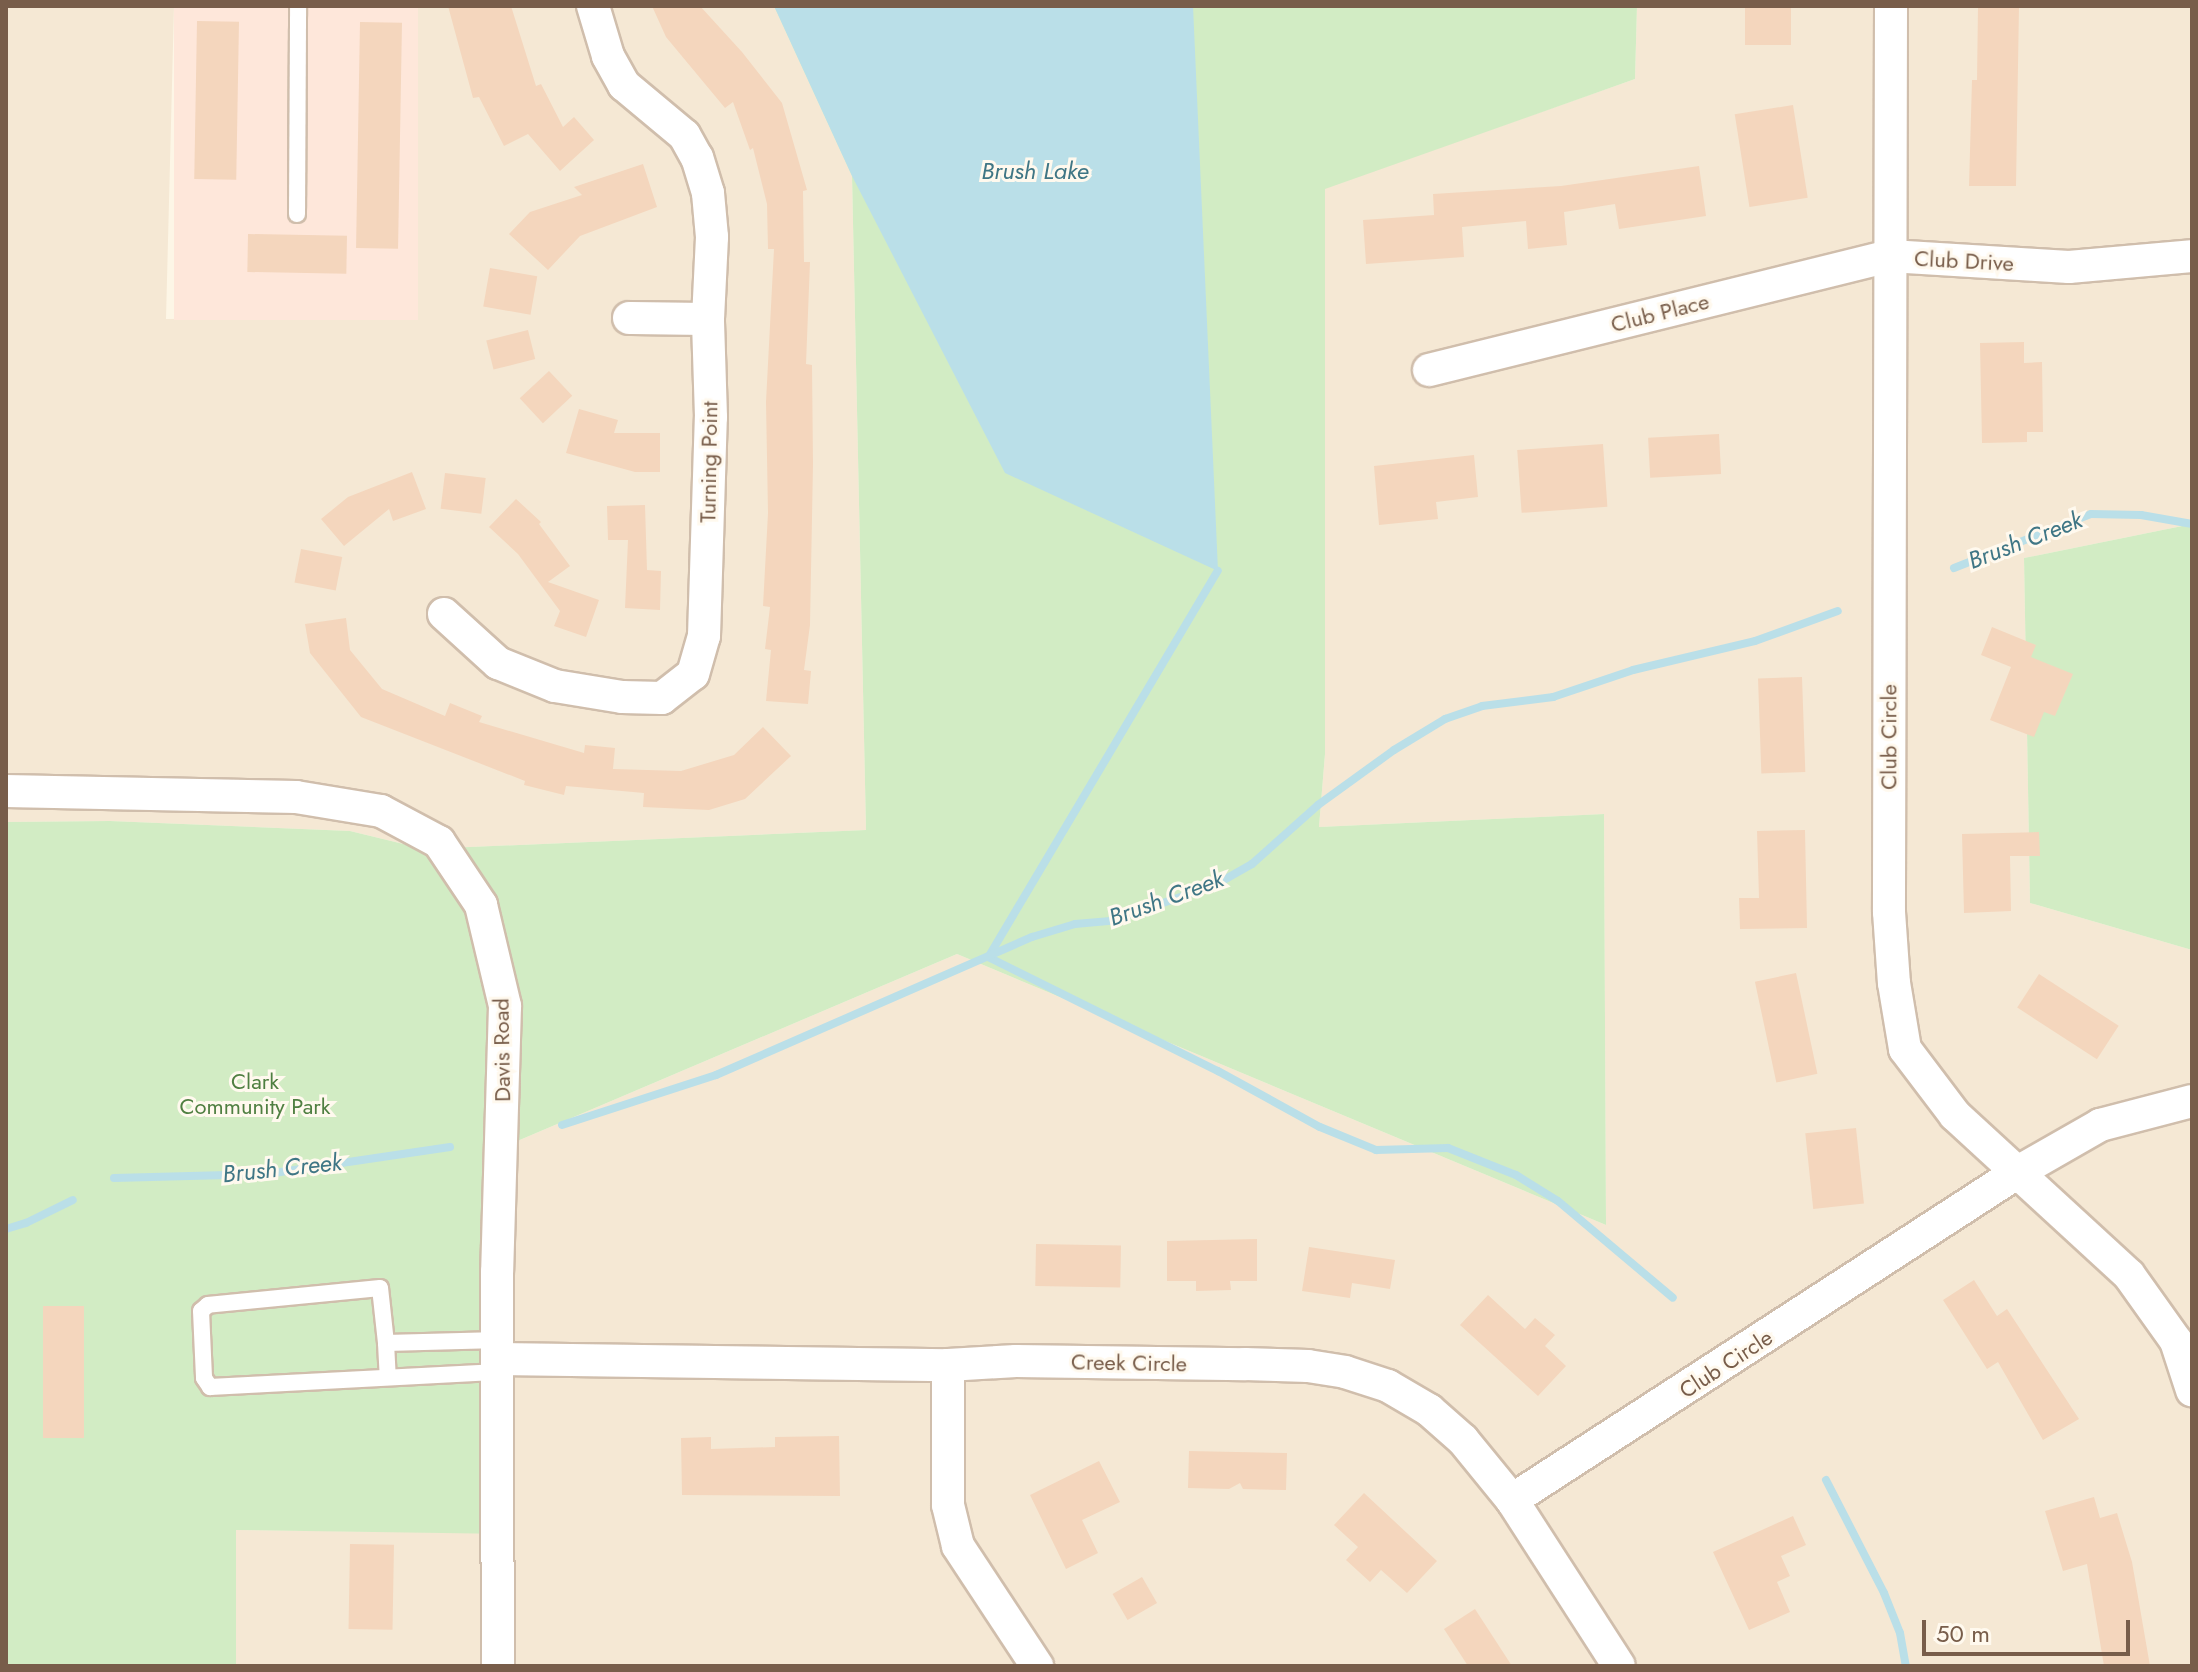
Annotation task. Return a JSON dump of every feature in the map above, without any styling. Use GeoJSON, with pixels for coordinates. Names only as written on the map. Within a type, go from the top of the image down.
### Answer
{"type":"FeatureCollection","features":[{"type":"Feature","properties":{"kind":"street","name":"Turning Point"},"geometry":{"type":"LineString","coordinates":[[444,614],[498,663],[555,686],[622,697],[662,698],[693,674],[704,636],[711,417],[708,319],[712,237],[708,193],[697,158],[684,135],[624,85],[608,56],[593,6]]}},
{"type":"Feature","properties":{"kind":"street","name":"Club Drive"},"geometry":{"type":"LineString","coordinates":[[1891,6],[1890,256],[2069,267],[2192,256]]}},
{"type":"Feature","properties":{"kind":"street","name":"Club Place"},"geometry":{"type":"LineString","coordinates":[[1429,370],[1890,256]]}},
{"type":"Feature","properties":{"kind":"street","name":"Club Circle"},"geometry":{"type":"LineString","coordinates":[[1890,256],[1889,912],[1894,983],[1905,1049],[1955,1115],[2129,1275],[2176,1341],[2192,1390]]}},
{"type":"Feature","properties":{"kind":"street"},"geometry":{"type":"LineString","coordinates":[[629,318],[708,319]]}},
{"type":"Feature","properties":{"kind":"street","name":"Davis Road"},"geometry":{"type":"LineString","coordinates":[[6,791],[296,797],[381,811],[439,842],[481,905],[505,1006],[497,1272],[498,1666]]}},
{"type":"Feature","properties":{"kind":"street","name":"Club Circle"},"geometry":{"type":"LineString","coordinates":[[1512,1500],[2018,1172],[2100,1125],[2192,1101]]}},
{"type":"Feature","properties":{"kind":"street","name":"Creek Circle"},"geometry":{"type":"LineString","coordinates":[[499,1357],[948,1365],[1016,1361],[1245,1364],[1308,1366],[1345,1372],[1388,1386],[1429,1410],[1463,1440],[1512,1500],[1619,1666]]}},
{"type":"Feature","properties":{"kind":"street"},"geometry":{"type":"LineString","coordinates":[[948,1365],[948,1505],[958,1546],[1037,1666]]}},
{"type":"Feature","properties":{"kind":"lane"},"geometry":{"type":"LineString","coordinates":[[297,214],[298,6]]}},
{"type":"Feature","properties":{"kind":"lane"},"geometry":{"type":"LineString","coordinates":[[388,1377],[380,1288],[208,1305],[201,1311],[204,1378],[210,1387],[388,1377],[499,1357]]}},
{"type":"Feature","properties":{"kind":"lane"},"geometry":{"type":"LineString","coordinates":[[386,1343],[499,1357]]}},
{"type":"Feature","properties":{"kind":"shaded area"},"geometry":{"type":"Polygon","coordinates":[[[6,6],[174,6],[166,319],[417,316],[418,6],[774,6],[852,176],[866,830],[424,849],[350,831],[110,821],[6,822],[6,6]]]}},
{"type":"Feature","properties":{"kind":"shaded area"},"geometry":{"type":"Polygon","coordinates":[[[174,6],[418,6],[418,320],[174,320],[174,6]]]}},
{"type":"Feature","properties":{"kind":"shaded area"},"geometry":{"type":"Polygon","coordinates":[[[1637,6],[2192,6],[2192,524],[2024,558],[2030,903],[2192,950],[2192,1666],[236,1666],[236,1530],[515,1533],[515,1142],[957,954],[1606,1225],[1604,814],[1319,827],[1325,754],[1325,188],[1635,79],[1637,6]]]}},
{"type":"Feature","properties":{"kind":"green space","name":"Clark Community Park"},"geometry":{"type":"Polygon","coordinates":[[[774,6],[1637,6],[1635,79],[1325,189],[1325,754],[1319,827],[1604,814],[1606,1225],[957,954],[515,1142],[515,994],[467,919],[505,1006],[499,1359],[515,1534],[236,1530],[236,1666],[6,1666],[6,822],[110,821],[350,831],[424,849],[866,830],[852,176],[774,6]]]}},
{"type":"Feature","properties":{"kind":"green space"},"geometry":{"type":"Polygon","coordinates":[[[2192,524],[2192,950],[2030,903],[2024,558],[2192,524]]]}},
{"type":"Feature","properties":{"kind":"water","name":"Brush Lake"},"geometry":{"type":"Polygon","coordinates":[[[774,6],[1193,6],[1218,571],[1005,473],[852,176],[774,6]]]}},
{"type":"Feature","properties":{"kind":"building"},"geometry":{"type":"Polygon","coordinates":[[[448,6],[511,6],[536,86],[541,84],[563,127],[574,117],[594,140],[560,171],[528,134],[504,146],[479,97],[473,98],[448,6]]]}},
{"type":"Feature","properties":{"kind":"building"},"geometry":{"type":"Polygon","coordinates":[[[652,6],[700,6],[742,52],[782,103],[807,190],[803,191],[804,262],[810,262],[806,364],[812,365],[813,464],[810,625],[804,670],[811,671],[808,704],[766,701],[771,650],[765,649],[770,607],[763,606],[768,513],[766,402],[774,249],[768,249],[767,204],[753,148],[750,150],[733,102],[725,108],[666,37],[652,6]]]}},
{"type":"Feature","properties":{"kind":"building"},"geometry":{"type":"Polygon","coordinates":[[[1745,6],[1791,6],[1791,45],[1745,45],[1745,6]]]}},
{"type":"Feature","properties":{"kind":"building"},"geometry":{"type":"Polygon","coordinates":[[[1978,6],[2019,6],[2016,186],[1969,186],[1972,80],[1977,80],[1978,6]]]}},
{"type":"Feature","properties":{"kind":"building"},"geometry":{"type":"Polygon","coordinates":[[[197,21],[239,22],[236,180],[194,179],[197,21]]]}},
{"type":"Feature","properties":{"kind":"building"},"geometry":{"type":"Polygon","coordinates":[[[360,22],[402,23],[398,249],[356,248],[360,22]]]}},
{"type":"Feature","properties":{"kind":"building"},"geometry":{"type":"Polygon","coordinates":[[[1793,105],[1808,198],[1749,207],[1735,114],[1793,105]]]}},
{"type":"Feature","properties":{"kind":"building"},"geometry":{"type":"Polygon","coordinates":[[[643,164],[657,207],[580,236],[548,270],[509,234],[530,212],[582,195],[574,187],[643,164]]]}},
{"type":"Feature","properties":{"kind":"building"},"geometry":{"type":"Polygon","coordinates":[[[1699,166],[1706,216],[1619,229],[1615,204],[1564,212],[1567,245],[1528,249],[1526,221],[1462,227],[1464,257],[1366,264],[1363,220],[1434,215],[1433,194],[1561,186],[1699,166]]]}},
{"type":"Feature","properties":{"kind":"building"},"geometry":{"type":"Polygon","coordinates":[[[248,234],[347,236],[346,274],[247,272],[248,234]]]}},
{"type":"Feature","properties":{"kind":"building"},"geometry":{"type":"Polygon","coordinates":[[[490,268],[537,276],[530,315],[483,306],[490,268]]]}},
{"type":"Feature","properties":{"kind":"building"},"geometry":{"type":"Polygon","coordinates":[[[528,330],[535,359],[494,370],[486,340],[528,330]]]}},
{"type":"Feature","properties":{"kind":"building"},"geometry":{"type":"Polygon","coordinates":[[[2024,342],[2024,363],[2042,362],[2043,432],[2027,432],[2027,442],[1982,443],[1980,343],[2024,342]]]}},
{"type":"Feature","properties":{"kind":"building"},"geometry":{"type":"Polygon","coordinates":[[[549,371],[572,396],[543,423],[520,398],[549,371]]]}},
{"type":"Feature","properties":{"kind":"building"},"geometry":{"type":"Polygon","coordinates":[[[579,409],[618,420],[614,433],[660,433],[660,472],[635,472],[566,453],[579,409]]]}},
{"type":"Feature","properties":{"kind":"building"},"geometry":{"type":"Polygon","coordinates":[[[1719,434],[1721,474],[1650,478],[1648,438],[1719,434]]]}},
{"type":"Feature","properties":{"kind":"building"},"geometry":{"type":"Polygon","coordinates":[[[1603,444],[1607,507],[1522,513],[1517,450],[1603,444]]]}},
{"type":"Feature","properties":{"kind":"building"},"geometry":{"type":"Polygon","coordinates":[[[1474,455],[1478,497],[1436,502],[1438,519],[1379,525],[1374,466],[1474,455]]]}},
{"type":"Feature","properties":{"kind":"building"},"geometry":{"type":"Polygon","coordinates":[[[412,472],[426,509],[393,521],[389,509],[344,546],[321,519],[348,497],[412,472]]]}},
{"type":"Feature","properties":{"kind":"building"},"geometry":{"type":"Polygon","coordinates":[[[445,473],[486,478],[481,514],[441,509],[445,473]]]}},
{"type":"Feature","properties":{"kind":"building"},"geometry":{"type":"Polygon","coordinates":[[[516,499],[541,522],[539,524],[570,566],[548,582],[599,600],[586,637],[554,626],[560,611],[518,554],[489,527],[516,499]]]}},
{"type":"Feature","properties":{"kind":"building"},"geometry":{"type":"Polygon","coordinates":[[[645,505],[647,570],[661,571],[660,610],[625,608],[628,540],[608,540],[607,506],[645,505]]]}},
{"type":"Feature","properties":{"kind":"building"},"geometry":{"type":"Polygon","coordinates":[[[301,549],[342,557],[336,590],[295,582],[301,549]]]}},
{"type":"Feature","properties":{"kind":"building"},"geometry":{"type":"Polygon","coordinates":[[[346,618],[350,650],[382,689],[445,716],[450,703],[482,716],[479,722],[584,753],[585,745],[615,748],[613,769],[681,771],[734,755],[763,727],[791,756],[745,799],[709,810],[643,807],[644,793],[566,786],[564,795],[524,785],[525,781],[361,717],[310,653],[305,624],[346,618]]]}},
{"type":"Feature","properties":{"kind":"building"},"geometry":{"type":"Polygon","coordinates":[[[1992,627],[2036,645],[2031,657],[2073,674],[2055,716],[2044,712],[2034,737],[1990,720],[2011,667],[1981,655],[1992,627]]]}},
{"type":"Feature","properties":{"kind":"building"},"geometry":{"type":"Polygon","coordinates":[[[1802,677],[1805,772],[1761,773],[1758,679],[1802,677]]]}},
{"type":"Feature","properties":{"kind":"building"},"geometry":{"type":"Polygon","coordinates":[[[1805,830],[1807,928],[1740,929],[1739,898],[1759,898],[1757,831],[1805,830]]]}},
{"type":"Feature","properties":{"kind":"building"},"geometry":{"type":"Polygon","coordinates":[[[2039,832],[2040,856],[2010,856],[2011,911],[1964,913],[1962,834],[2039,832]]]}},
{"type":"Feature","properties":{"kind":"building"},"geometry":{"type":"Polygon","coordinates":[[[1796,973],[1817,1074],[1776,1082],[1755,982],[1796,973]]]}},
{"type":"Feature","properties":{"kind":"building"},"geometry":{"type":"Polygon","coordinates":[[[2039,974],[2119,1026],[2097,1059],[2017,1008],[2039,974]]]}},
{"type":"Feature","properties":{"kind":"building"},"geometry":{"type":"Polygon","coordinates":[[[1856,1128],[1864,1204],[1813,1209],[1805,1133],[1856,1128]]]}},
{"type":"Feature","properties":{"kind":"building"},"geometry":{"type":"Polygon","coordinates":[[[1257,1239],[1257,1281],[1230,1281],[1231,1290],[1196,1291],[1196,1281],[1167,1281],[1167,1241],[1257,1239]]]}},
{"type":"Feature","properties":{"kind":"building"},"geometry":{"type":"Polygon","coordinates":[[[1036,1244],[1121,1245],[1120,1287],[1035,1286],[1036,1244]]]}},
{"type":"Feature","properties":{"kind":"building"},"geometry":{"type":"Polygon","coordinates":[[[1309,1247],[1395,1260],[1390,1289],[1352,1283],[1350,1298],[1302,1291],[1309,1247]]]}},
{"type":"Feature","properties":{"kind":"building"},"geometry":{"type":"Polygon","coordinates":[[[1974,1280],[1997,1316],[2007,1309],[2079,1419],[2043,1440],[1998,1362],[1987,1369],[1943,1300],[1974,1280]]]}},
{"type":"Feature","properties":{"kind":"building"},"geometry":{"type":"Polygon","coordinates":[[[1488,1295],[1525,1329],[1535,1318],[1555,1335],[1545,1346],[1566,1366],[1538,1396],[1460,1325],[1488,1295]]]}},
{"type":"Feature","properties":{"kind":"building"},"geometry":{"type":"Polygon","coordinates":[[[43,1306],[84,1306],[84,1438],[43,1438],[43,1306]]]}},
{"type":"Feature","properties":{"kind":"building"},"geometry":{"type":"Polygon","coordinates":[[[839,1436],[840,1496],[682,1495],[681,1438],[711,1437],[711,1449],[775,1447],[775,1437],[839,1436]]]}},
{"type":"Feature","properties":{"kind":"building"},"geometry":{"type":"Polygon","coordinates":[[[1189,1451],[1287,1453],[1286,1490],[1243,1489],[1240,1483],[1229,1489],[1188,1488],[1189,1451]]]}},
{"type":"Feature","properties":{"kind":"building"},"geometry":{"type":"Polygon","coordinates":[[[1099,1461],[1120,1502],[1082,1520],[1098,1553],[1066,1569],[1030,1495],[1099,1461]]]}},
{"type":"Feature","properties":{"kind":"building"},"geometry":{"type":"Polygon","coordinates":[[[1364,1493],[1437,1561],[1407,1593],[1381,1570],[1370,1582],[1346,1560],[1358,1547],[1334,1525],[1364,1493]]]}},
{"type":"Feature","properties":{"kind":"building"},"geometry":{"type":"Polygon","coordinates":[[[2094,1497],[2100,1518],[2117,1513],[2132,1562],[2150,1666],[2104,1666],[2087,1564],[2063,1571],[2045,1511],[2094,1497]]]}},
{"type":"Feature","properties":{"kind":"building"},"geometry":{"type":"Polygon","coordinates":[[[1793,1516],[1806,1545],[1781,1556],[1790,1576],[1777,1582],[1790,1612],[1749,1630],[1713,1552],[1793,1516]]]}},
{"type":"Feature","properties":{"kind":"building"},"geometry":{"type":"Polygon","coordinates":[[[350,1544],[394,1545],[393,1630],[349,1629],[350,1544]]]}},
{"type":"Feature","properties":{"kind":"building"},"geometry":{"type":"Polygon","coordinates":[[[1142,1577],[1157,1603],[1128,1620],[1113,1594],[1142,1577]]]}},
{"type":"Feature","properties":{"kind":"building"},"geometry":{"type":"Polygon","coordinates":[[[1475,1609],[1512,1666],[1468,1666],[1444,1629],[1475,1609]]]}},
{"type":"Feature","properties":{"kind":"waterway","name":"Brush Creek"},"geometry":{"type":"LineString","coordinates":[[1954,568],[2091,514],[2141,515],[2192,524]]}},
{"type":"Feature","properties":{"kind":"waterway"},"geometry":{"type":"LineString","coordinates":[[989,956],[1218,571]]}},
{"type":"Feature","properties":{"kind":"waterway","name":"Brush Creek"},"geometry":{"type":"LineString","coordinates":[[562,1125],[716,1075],[1032,937],[1075,924],[1111,921],[1215,885],[1252,864],[1318,805],[1394,750],[1445,719],[1482,706],[1553,697],[1633,670],[1755,641],[1838,611]]}},
{"type":"Feature","properties":{"kind":"waterway"},"geometry":{"type":"LineString","coordinates":[[988,957],[1218,1071],[1320,1127],[1376,1150],[1448,1148],[1516,1175],[1558,1201],[1673,1298]]}},
{"type":"Feature","properties":{"kind":"waterway","name":"Brush Creek"},"geometry":{"type":"LineString","coordinates":[[114,1178],[267,1174],[450,1147]]}},
{"type":"Feature","properties":{"kind":"waterway","name":"Brush Creek"},"geometry":{"type":"LineString","coordinates":[[6,1229],[26,1223],[73,1200]]}},
{"type":"Feature","properties":{"kind":"waterway"},"geometry":{"type":"LineString","coordinates":[[1826,1480],[1884,1593],[1900,1633],[1906,1666]]}}]}
